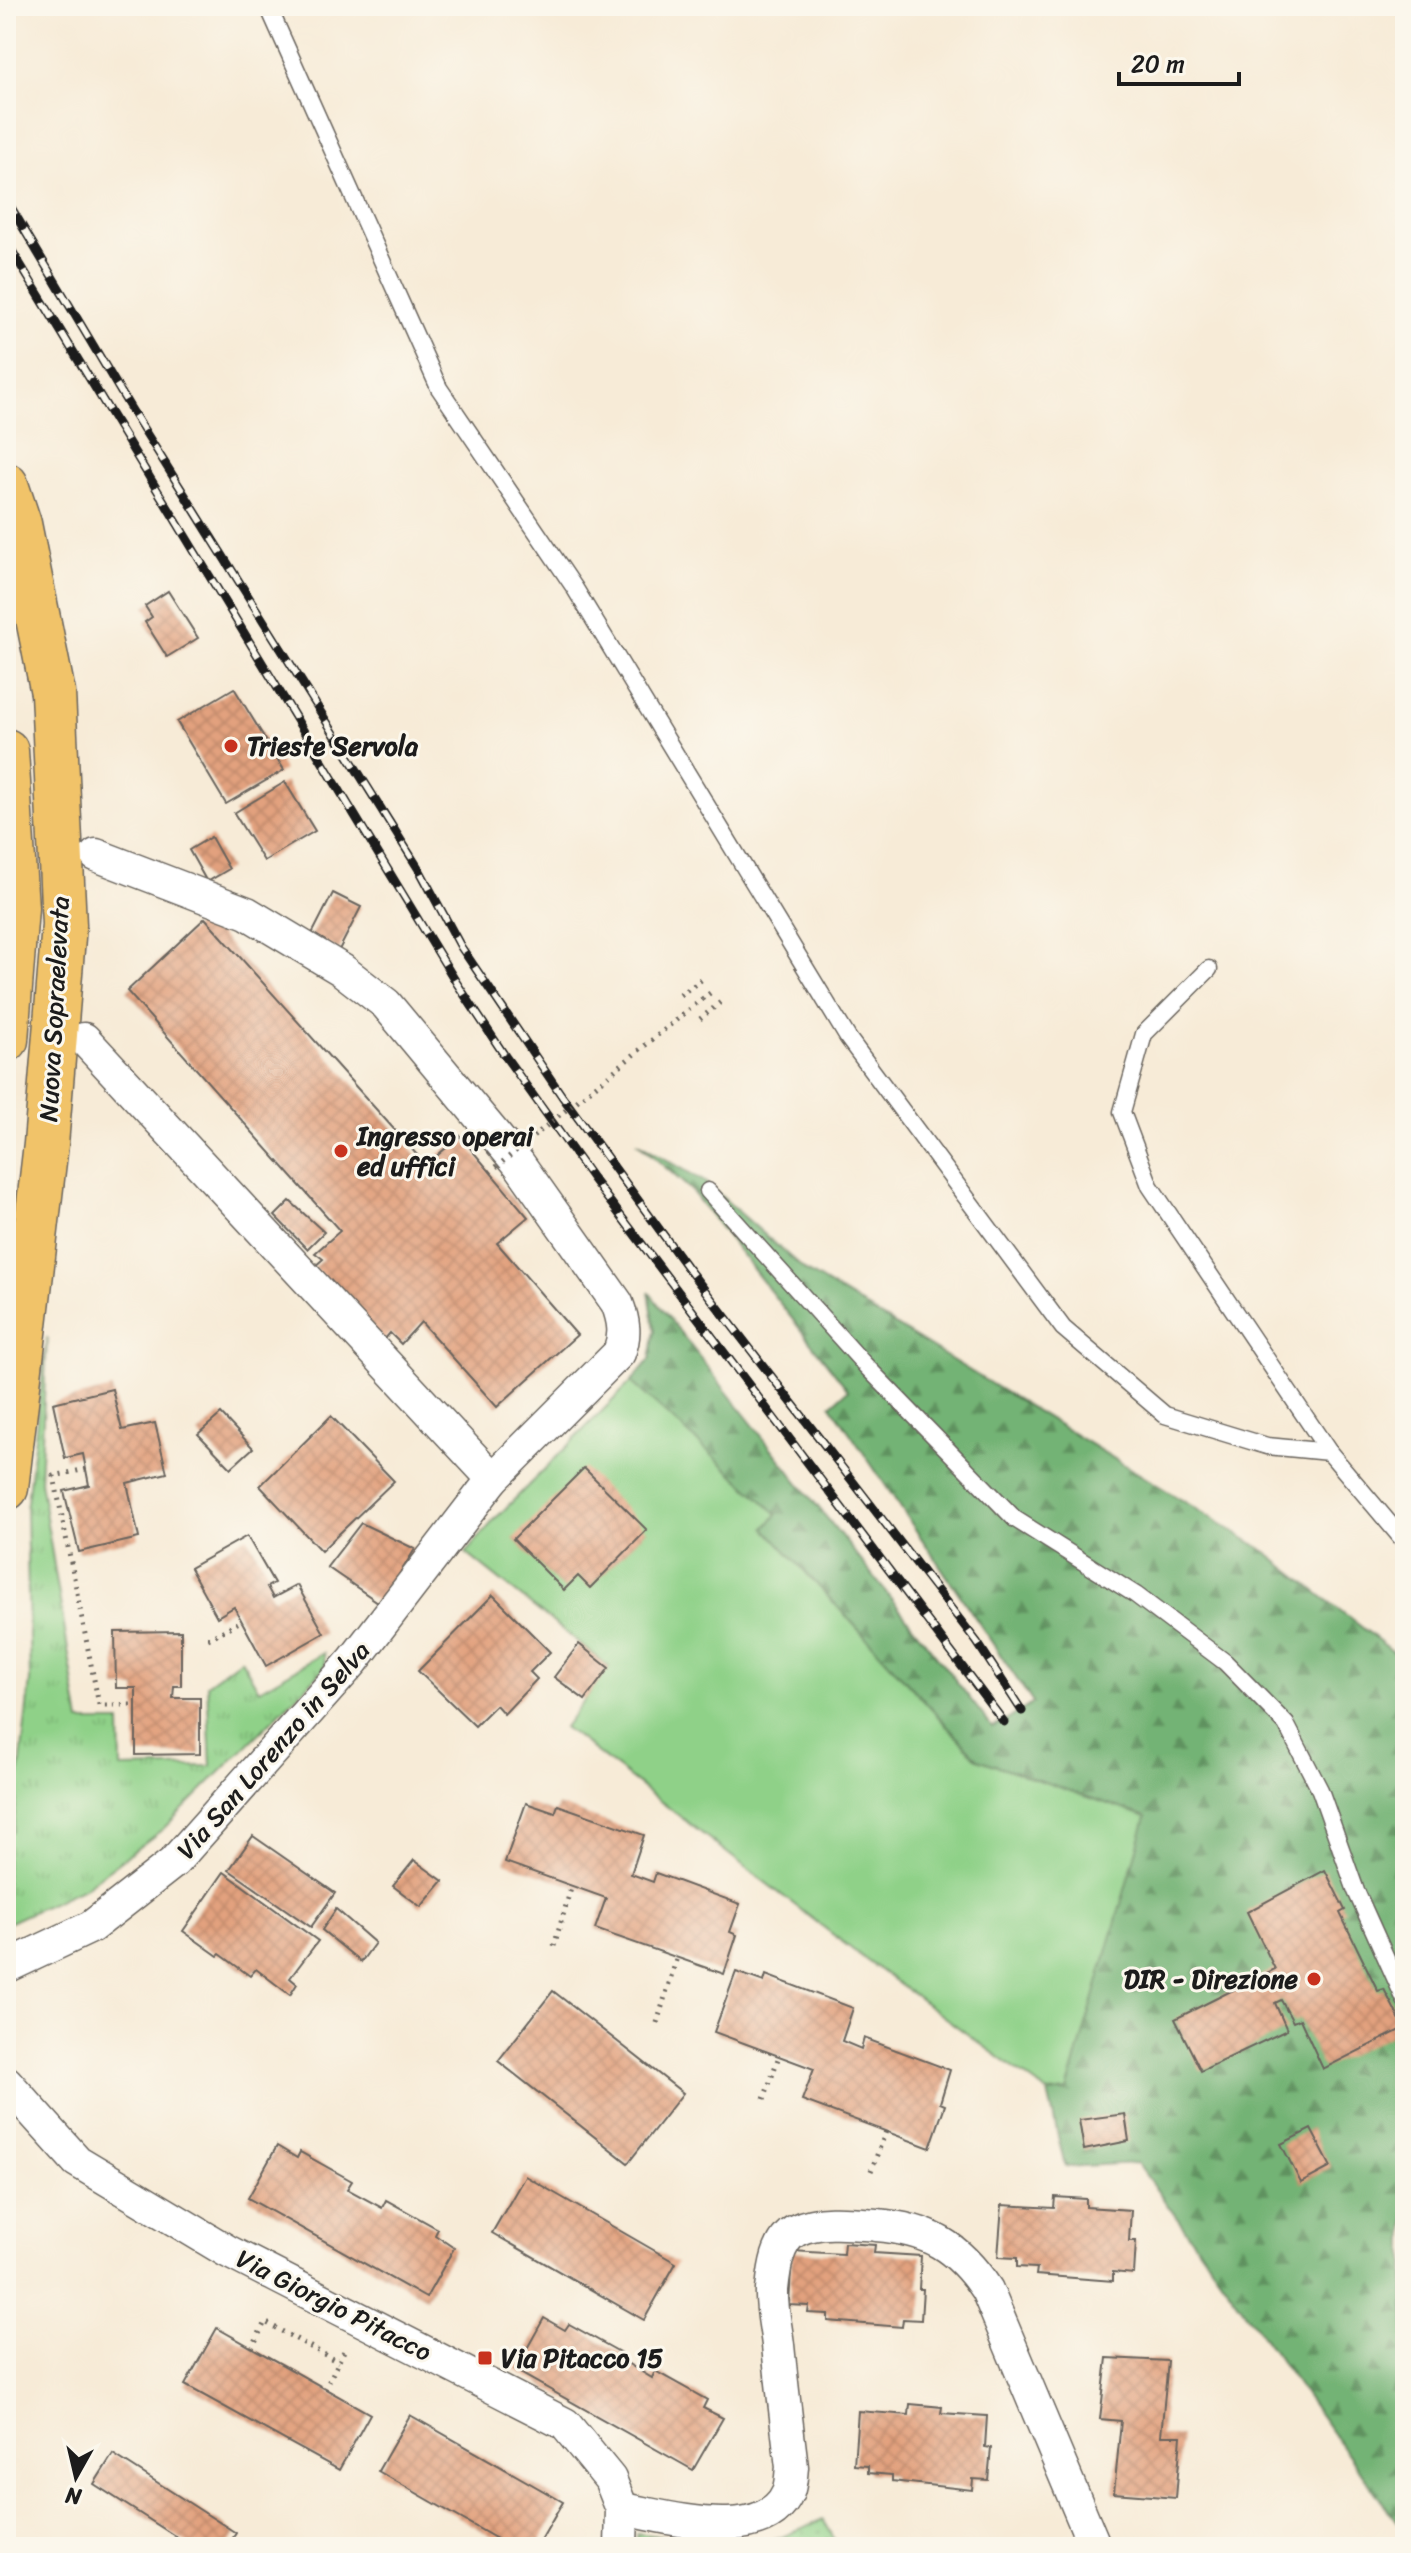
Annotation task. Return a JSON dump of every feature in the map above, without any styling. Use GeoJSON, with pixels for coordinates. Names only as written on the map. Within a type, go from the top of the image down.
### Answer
{"type":"FeatureCollection","features":[{"type":"Feature","properties":{"kind":"highway","name":"Nuova Sopraelevata"},"geometry":{"type":"LineString","coordinates":[[6,485],[19,524],[53,693],[64,925],[46,1144],[6,1488]]}},
{"type":"Feature","properties":{"kind":"highway","name":"Nuova Sopraelevata"},"geometry":{"type":"LineString","coordinates":[[6,751],[16,908],[6,1040]]}},
{"type":"Feature","properties":{"kind":"street","name":"Via San Lorenzo in Selva"},"geometry":{"type":"LineString","coordinates":[[6,1967],[91,1927],[174,1862],[353,1661],[493,1479],[619,1353],[624,1340],[624,1320],[617,1303],[519,1164],[386,1004],[342,970],[247,913],[96,855]]}},
{"type":"Feature","properties":{"kind":"street"},"geometry":{"type":"LineString","coordinates":[[84,1039],[493,1479]]}},
{"type":"Feature","properties":{"kind":"street","name":"Via Giorgio Pitacco"},"geometry":{"type":"LineString","coordinates":[[6,2082],[77,2161],[227,2251],[565,2424],[610,2479],[622,2509],[621,2547]]}},
{"type":"Feature","properties":{"kind":"street"},"geometry":{"type":"LineString","coordinates":[[622,2509],[732,2525],[755,2522],[777,2508],[788,2491],[792,2467],[772,2292],[780,2247],[794,2231],[816,2224],[878,2225],[909,2229],[936,2238],[961,2258],[987,2290],[1095,2547]]}},
{"type":"Feature","properties":{"kind":"lane"},"geometry":{"type":"LineString","coordinates":[[268,6],[439,388],[574,587],[848,1038],[1063,1328],[1165,1415],[1264,1445],[1329,1452]]}},
{"type":"Feature","properties":{"kind":"lane"},"geometry":{"type":"LineString","coordinates":[[1209,969],[1144,1034],[1122,1112],[1150,1186],[1329,1452],[1405,1542]]}},
{"type":"Feature","properties":{"kind":"lane"},"geometry":{"type":"LineString","coordinates":[[708,1191],[865,1365],[1015,1519],[1136,1595],[1225,1662],[1286,1724],[1320,1790],[1356,1891],[1405,2000]]}},
{"type":"Feature","properties":{"kind":"path"},"geometry":{"type":"LineString","coordinates":[[680,995],[704,978]]}},
{"type":"Feature","properties":{"kind":"path"},"geometry":{"type":"LineString","coordinates":[[490,1172],[714,990]]}},
{"type":"Feature","properties":{"kind":"path"},"geometry":{"type":"LineString","coordinates":[[700,1019],[722,1001]]}},
{"type":"Feature","properties":{"kind":"path"},"geometry":{"type":"LineString","coordinates":[[86,1469],[54,1476],[99,1705],[136,1705]]}},
{"type":"Feature","properties":{"kind":"path"},"geometry":{"type":"LineString","coordinates":[[208,1639],[241,1621]]}},
{"type":"Feature","properties":{"kind":"path"},"geometry":{"type":"LineString","coordinates":[[554,1946],[572,1885]]}},
{"type":"Feature","properties":{"kind":"path"},"geometry":{"type":"LineString","coordinates":[[657,2023],[677,1957]]}},
{"type":"Feature","properties":{"kind":"path"},"geometry":{"type":"LineString","coordinates":[[764,2099],[779,2056]]}},
{"type":"Feature","properties":{"kind":"path"},"geometry":{"type":"LineString","coordinates":[[871,2171],[886,2131]]}},
{"type":"Feature","properties":{"kind":"path"},"geometry":{"type":"LineString","coordinates":[[252,2348],[265,2322],[338,2362]]}},
{"type":"Feature","properties":{"kind":"green space"},"geometry":{"type":"Polygon","coordinates":[[[637,1142],[705,1182],[806,1271],[1259,1547],[1405,1661],[1405,2533],[1137,2163],[1065,2167],[1048,2093],[1067,2091],[1145,1817],[978,1759],[765,1528],[777,1514],[631,1382],[650,1359],[655,1330],[649,1292],[992,1727],[1033,1703],[831,1405],[848,1390],[690,1189],[637,1142]]]}},
{"type":"Feature","properties":{"kind":"green space"},"geometry":{"type":"Polygon","coordinates":[[[47,1337],[40,1481],[80,1722],[120,1722],[121,1768],[211,1766],[207,1684],[241,1659],[259,1690],[324,1653],[325,1668],[163,1829],[84,1888],[6,1924],[6,1831],[13,1831],[30,1680],[26,1510],[47,1337]]]}},
{"type":"Feature","properties":{"kind":"green space"},"geometry":{"type":"Polygon","coordinates":[[[631,1382],[777,1514],[765,1528],[977,1759],[1146,1817],[1067,2091],[1048,2093],[862,1957],[564,1727],[609,1667],[466,1553],[495,1519],[631,1382]]]}},
{"type":"Feature","properties":{"kind":"green space"},"geometry":{"type":"Polygon","coordinates":[[[823,2519],[839,2547],[749,2547],[780,2538],[823,2519]]]}},
{"type":"Feature","properties":{"kind":"green space"},"geometry":{"type":"Polygon","coordinates":[[[637,2533],[731,2547],[635,2547],[637,2533]]]}},
{"type":"Feature","properties":{"kind":"building"},"geometry":{"type":"Polygon","coordinates":[[[168,591],[198,638],[167,657],[145,622],[152,617],[145,606],[168,591]]]}},
{"type":"Feature","properties":{"kind":"building","name":"Trieste Servola"},"geometry":{"type":"Polygon","coordinates":[[[234,688],[284,770],[226,804],[177,722],[234,688]]]}},
{"type":"Feature","properties":{"kind":"building"},"geometry":{"type":"Polygon","coordinates":[[[285,782],[315,831],[264,861],[234,813],[285,782]]]}},
{"type":"Feature","properties":{"kind":"building"},"geometry":{"type":"Polygon","coordinates":[[[211,837],[229,869],[207,882],[189,850],[211,837]]]}},
{"type":"Feature","properties":{"kind":"building"},"geometry":{"type":"Polygon","coordinates":[[[333,893],[361,907],[339,950],[311,936],[333,893]]]}},
{"type":"Feature","properties":{"kind":"building","name":"Ingresso operai ed uffici"},"geometry":{"type":"Polygon","coordinates":[[[205,918],[426,1165],[460,1136],[528,1217],[497,1243],[577,1335],[497,1407],[421,1322],[401,1344],[390,1333],[384,1340],[314,1267],[323,1259],[315,1253],[340,1231],[127,991],[205,918]]]}},
{"type":"Feature","properties":{"kind":"building"},"geometry":{"type":"Polygon","coordinates":[[[290,1201],[324,1232],[307,1249],[275,1216],[290,1201]]]}},
{"type":"Feature","properties":{"kind":"building"},"geometry":{"type":"Polygon","coordinates":[[[112,1389],[122,1430],[155,1423],[167,1473],[127,1483],[139,1538],[79,1552],[64,1491],[89,1485],[83,1454],[65,1458],[53,1403],[112,1389]]]}},
{"type":"Feature","properties":{"kind":"building"},"geometry":{"type":"Polygon","coordinates":[[[221,1414],[253,1448],[231,1468],[198,1434],[221,1414]]]}},
{"type":"Feature","properties":{"kind":"building"},"geometry":{"type":"Polygon","coordinates":[[[331,1416],[394,1481],[321,1551],[260,1486],[331,1416]]]}},
{"type":"Feature","properties":{"kind":"building"},"geometry":{"type":"Polygon","coordinates":[[[584,1468],[647,1530],[590,1588],[578,1576],[564,1590],[513,1539],[584,1468]]]}},
{"type":"Feature","properties":{"kind":"building"},"geometry":{"type":"Polygon","coordinates":[[[361,1523],[415,1549],[381,1604],[327,1567],[361,1523]]]}},
{"type":"Feature","properties":{"kind":"building"},"geometry":{"type":"Polygon","coordinates":[[[247,1536],[274,1583],[267,1587],[273,1598],[297,1585],[324,1633],[266,1666],[234,1607],[217,1617],[190,1568],[247,1536]]]}},
{"type":"Feature","properties":{"kind":"building"},"geometry":{"type":"Polygon","coordinates":[[[493,1595],[550,1652],[530,1672],[537,1679],[504,1714],[496,1705],[475,1726],[418,1671],[493,1595]]]}},
{"type":"Feature","properties":{"kind":"building"},"geometry":{"type":"Polygon","coordinates":[[[181,1631],[181,1686],[174,1686],[173,1698],[200,1698],[200,1754],[136,1755],[136,1688],[116,1688],[115,1632],[181,1631]]]}},
{"type":"Feature","properties":{"kind":"building"},"geometry":{"type":"Polygon","coordinates":[[[579,1644],[609,1668],[585,1700],[554,1677],[579,1644]]]}},
{"type":"Feature","properties":{"kind":"building"},"geometry":{"type":"Polygon","coordinates":[[[526,1803],[555,1813],[558,1805],[644,1835],[631,1874],[653,1882],[656,1873],[740,1904],[730,1932],[737,1935],[724,1974],[595,1929],[606,1898],[505,1862],[526,1803]]]}},
{"type":"Feature","properties":{"kind":"building"},"geometry":{"type":"Polygon","coordinates":[[[253,1836],[335,1893],[311,1927],[229,1870],[253,1836]]]}},
{"type":"Feature","properties":{"kind":"building"},"geometry":{"type":"Polygon","coordinates":[[[414,1860],[443,1881],[421,1907],[393,1886],[414,1860]]]}},
{"type":"Feature","properties":{"kind":"building","name":"DIR - Direzione"},"geometry":{"type":"Polygon","coordinates":[[[1325,1870],[1345,1910],[1340,1913],[1378,1991],[1384,1989],[1404,2028],[1323,2069],[1300,2019],[1293,2022],[1281,2000],[1275,2003],[1287,2030],[1201,2071],[1175,2019],[1275,1969],[1247,1912],[1325,1870]]]}},
{"type":"Feature","properties":{"kind":"building"},"geometry":{"type":"Polygon","coordinates":[[[224,1872],[318,1941],[290,1978],[297,1984],[290,1995],[256,1969],[250,1976],[183,1931],[224,1872]]]}},
{"type":"Feature","properties":{"kind":"building"},"geometry":{"type":"Polygon","coordinates":[[[336,1909],[375,1943],[361,1962],[322,1930],[336,1909]]]}},
{"type":"Feature","properties":{"kind":"building"},"geometry":{"type":"Polygon","coordinates":[[[736,1972],[764,1982],[766,1975],[853,2008],[842,2041],[861,2049],[864,2038],[950,2070],[940,2103],[945,2105],[930,2148],[802,2100],[814,2069],[714,2032],[736,1972]]]}},
{"type":"Feature","properties":{"kind":"building"},"geometry":{"type":"Polygon","coordinates":[[[553,1991],[683,2093],[628,2163],[498,2061],[553,1991]]]}},
{"type":"Feature","properties":{"kind":"building"},"geometry":{"type":"Polygon","coordinates":[[[1125,2114],[1129,2141],[1084,2150],[1079,2120],[1125,2114]]]}},
{"type":"Feature","properties":{"kind":"building"},"geometry":{"type":"Polygon","coordinates":[[[1311,2129],[1331,2167],[1301,2183],[1281,2144],[1311,2129]]]}},
{"type":"Feature","properties":{"kind":"building"},"geometry":{"type":"Polygon","coordinates":[[[277,2146],[297,2158],[300,2152],[352,2181],[347,2189],[382,2208],[386,2200],[438,2229],[435,2235],[454,2248],[426,2298],[248,2198],[277,2146]]]}},
{"type":"Feature","properties":{"kind":"building"},"geometry":{"type":"Polygon","coordinates":[[[525,2176],[676,2263],[644,2320],[492,2233],[525,2176]]]}},
{"type":"Feature","properties":{"kind":"building"},"geometry":{"type":"Polygon","coordinates":[[[1055,2197],[1086,2199],[1086,2207],[1131,2210],[1129,2241],[1136,2241],[1134,2274],[1113,2272],[1113,2281],[1036,2275],[1037,2268],[1017,2267],[1017,2258],[998,2257],[1002,2205],[1054,2208],[1055,2197]]]}},
{"type":"Feature","properties":{"kind":"building"},"geometry":{"type":"Polygon","coordinates":[[[844,2243],[875,2245],[874,2253],[921,2256],[921,2320],[903,2319],[902,2327],[828,2321],[828,2314],[808,2313],[809,2306],[789,2305],[792,2251],[843,2254],[844,2243]]]}},
{"type":"Feature","properties":{"kind":"building"},"geometry":{"type":"Polygon","coordinates":[[[544,2318],[565,2330],[569,2324],[623,2354],[620,2359],[652,2378],[655,2371],[707,2400],[703,2408],[723,2418],[693,2470],[515,2370],[544,2318]]]}},
{"type":"Feature","properties":{"kind":"building"},"geometry":{"type":"Polygon","coordinates":[[[217,2328],[370,2414],[339,2470],[185,2385],[217,2328]]]}},
{"type":"Feature","properties":{"kind":"building"},"geometry":{"type":"Polygon","coordinates":[[[1107,2358],[1168,2361],[1161,2436],[1181,2436],[1176,2498],[1114,2493],[1121,2421],[1100,2419],[1107,2358]]]}},
{"type":"Feature","properties":{"kind":"building"},"geometry":{"type":"Polygon","coordinates":[[[910,2404],[942,2407],[941,2413],[987,2416],[985,2447],[991,2448],[988,2480],[973,2479],[972,2490],[892,2481],[892,2475],[868,2473],[868,2466],[854,2465],[858,2411],[909,2415],[910,2404]]]}},
{"type":"Feature","properties":{"kind":"building"},"geometry":{"type":"Polygon","coordinates":[[[410,2415],[563,2502],[537,2547],[511,2547],[378,2471],[410,2415]]]}},
{"type":"Feature","properties":{"kind":"building"},"geometry":{"type":"Polygon","coordinates":[[[113,2454],[236,2533],[227,2547],[192,2547],[94,2484],[113,2454]]]}},
{"type":"Feature","properties":{"kind":"railway"},"geometry":{"type":"LineString","coordinates":[[6,199],[131,409],[420,871],[461,947],[562,1096],[686,1266],[977,1642],[1022,1711]]}},
{"type":"Feature","properties":{"kind":"railway"},"geometry":{"type":"LineString","coordinates":[[6,241],[456,982],[505,1056],[592,1178],[1004,1722]]}},
{"type":"Feature","properties":{"kind":"place","name":"Trieste Servola"},"geometry":{"type":"Point","coordinates":[231,746]}},
{"type":"Feature","properties":{"kind":"place","name":"Ingresso operai ed uffici"},"geometry":{"type":"Point","coordinates":[341,1151]}},
{"type":"Feature","properties":{"kind":"place","name":"DIR - Direzione"},"geometry":{"type":"Point","coordinates":[1314,1979]}},
{"type":"Feature","properties":{"kind":"place","name":"Via Pitacco 15"},"geometry":{"type":"Point","coordinates":[485,2358]}}]}
